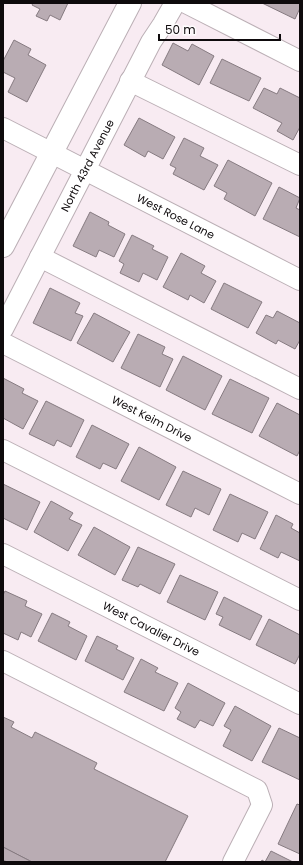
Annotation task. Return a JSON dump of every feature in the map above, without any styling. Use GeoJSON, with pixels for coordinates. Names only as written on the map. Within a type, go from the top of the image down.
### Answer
{"type":"FeatureCollection","features":[{"type":"Feature","properties":{"kind":"main road"},"geometry":{"type":"LineString","coordinates":[[3,246],[50,153],[130,3]]}},
{"type":"Feature","properties":{"kind":"street","name":"North 43rd Avenue"},"geometry":{"type":"LineString","coordinates":[[3,329],[150,42],[163,24],[175,3]]}},
{"type":"Feature","properties":{"kind":"street"},"geometry":{"type":"LineString","coordinates":[[186,3],[300,61]]}},
{"type":"Feature","properties":{"kind":"street"},"geometry":{"type":"LineString","coordinates":[[130,81],[300,165]]}},
{"type":"Feature","properties":{"kind":"street"},"geometry":{"type":"LineString","coordinates":[[3,128],[50,153]]}},
{"type":"Feature","properties":{"kind":"street","name":"West Rose Lane"},"geometry":{"type":"LineString","coordinates":[[50,153],[300,280]]}},
{"type":"Feature","properties":{"kind":"street"},"geometry":{"type":"LineString","coordinates":[[40,257],[300,389]]}},
{"type":"Feature","properties":{"kind":"street","name":"West Keim Drive"},"geometry":{"type":"LineString","coordinates":[[3,343],[300,494]]}},
{"type":"Feature","properties":{"kind":"street"},"geometry":{"type":"LineString","coordinates":[[3,450],[300,600]]}},
{"type":"Feature","properties":{"kind":"street","name":"West Cavalier Drive"},"geometry":{"type":"LineString","coordinates":[[3,554],[300,704]]}},
{"type":"Feature","properties":{"kind":"street"},"geometry":{"type":"LineString","coordinates":[[3,661],[257,790],[262,806],[233,862]]}},
{"type":"Feature","properties":{"kind":"building"},"geometry":{"type":"Polygon","coordinates":[[[33,3],[68,3],[60,20],[50,15],[47,21],[36,16],[40,9],[32,5],[33,3]]]}},
{"type":"Feature","properties":{"kind":"building"},"geometry":{"type":"Polygon","coordinates":[[[262,3],[300,3],[300,8],[295,19],[262,3]]]}},
{"type":"Feature","properties":{"kind":"building"},"geometry":{"type":"Polygon","coordinates":[[[14,40],[31,49],[28,55],[46,65],[27,102],[8,92],[15,78],[3,72],[3,61],[14,40]]]}},
{"type":"Feature","properties":{"kind":"building"},"geometry":{"type":"Polygon","coordinates":[[[173,43],[188,51],[192,44],[214,56],[199,85],[162,65],[173,43]]]}},
{"type":"Feature","properties":{"kind":"building"},"geometry":{"type":"Polygon","coordinates":[[[222,59],[261,78],[249,101],[210,83],[222,59]]]}},
{"type":"Feature","properties":{"kind":"building"},"geometry":{"type":"Polygon","coordinates":[[[264,88],[277,94],[280,88],[300,98],[300,127],[293,140],[277,131],[282,123],[253,108],[264,88]]]}},
{"type":"Feature","properties":{"kind":"building"},"geometry":{"type":"Polygon","coordinates":[[[139,118],[175,137],[163,159],[148,151],[145,157],[124,145],[139,118]]]}},
{"type":"Feature","properties":{"kind":"building"},"geometry":{"type":"Polygon","coordinates":[[[184,138],[204,148],[200,156],[218,165],[204,190],[173,174],[176,168],[170,165],[184,138]]]}},
{"type":"Feature","properties":{"kind":"building"},"geometry":{"type":"Polygon","coordinates":[[[228,160],[272,183],[255,216],[224,199],[227,193],[214,186],[228,160]]]}},
{"type":"Feature","properties":{"kind":"building"},"geometry":{"type":"Polygon","coordinates":[[[279,187],[300,198],[296,208],[300,210],[300,237],[263,219],[279,187]]]}},
{"type":"Feature","properties":{"kind":"building"},"geometry":{"type":"Polygon","coordinates":[[[90,212],[109,222],[108,225],[125,234],[114,257],[99,250],[96,257],[73,246],[90,212]]]}},
{"type":"Feature","properties":{"kind":"building"},"geometry":{"type":"Polygon","coordinates":[[[132,235],[154,246],[152,249],[168,257],[157,280],[143,273],[139,282],[120,273],[124,264],[119,261],[132,235]]]}},
{"type":"Feature","properties":{"kind":"building"},"geometry":{"type":"Polygon","coordinates":[[[181,253],[205,266],[201,273],[216,281],[204,303],[190,295],[188,300],[163,287],[181,253]]]}},
{"type":"Feature","properties":{"kind":"building"},"geometry":{"type":"Polygon","coordinates":[[[224,283],[262,302],[248,328],[211,309],[224,283]]]}},
{"type":"Feature","properties":{"kind":"building"},"geometry":{"type":"Polygon","coordinates":[[[50,288],[80,303],[75,313],[83,316],[71,341],[33,323],[50,288]]]}},
{"type":"Feature","properties":{"kind":"building"},"geometry":{"type":"Polygon","coordinates":[[[277,311],[300,323],[300,340],[295,349],[278,340],[276,344],[256,333],[266,315],[273,318],[277,311]]]}},
{"type":"Feature","properties":{"kind":"building"},"geometry":{"type":"Polygon","coordinates":[[[94,313],[130,332],[113,362],[77,343],[94,313]]]}},
{"type":"Feature","properties":{"kind":"building"},"geometry":{"type":"Polygon","coordinates":[[[138,334],[165,347],[162,354],[173,359],[160,387],[121,368],[138,334]]]}},
{"type":"Feature","properties":{"kind":"building"},"geometry":{"type":"Polygon","coordinates":[[[183,356],[222,376],[205,410],[166,390],[183,356]]]}},
{"type":"Feature","properties":{"kind":"building"},"geometry":{"type":"Polygon","coordinates":[[[3,378],[24,389],[22,393],[38,401],[23,429],[3,418],[3,378]]]}},
{"type":"Feature","properties":{"kind":"building"},"geometry":{"type":"Polygon","coordinates":[[[230,379],[269,398],[252,433],[212,414],[230,379]]]}},
{"type":"Feature","properties":{"kind":"building"},"geometry":{"type":"Polygon","coordinates":[[[46,401],[84,420],[71,447],[57,440],[54,446],[29,434],[46,401]]]}},
{"type":"Feature","properties":{"kind":"building"},"geometry":{"type":"Polygon","coordinates":[[[277,403],[300,415],[300,450],[297,456],[259,436],[277,403]]]}},
{"type":"Feature","properties":{"kind":"building"},"geometry":{"type":"Polygon","coordinates":[[[92,425],[129,444],[116,469],[103,463],[100,469],[76,457],[92,425]]]}},
{"type":"Feature","properties":{"kind":"building"},"geometry":{"type":"Polygon","coordinates":[[[139,447],[176,467],[159,500],[121,481],[139,447]]]}},
{"type":"Feature","properties":{"kind":"building"},"geometry":{"type":"Polygon","coordinates":[[[183,471],[221,489],[209,515],[195,508],[191,517],[166,505],[183,471]]]}},
{"type":"Feature","properties":{"kind":"building"},"geometry":{"type":"Polygon","coordinates":[[[3,484],[40,502],[27,530],[3,518],[3,484]]]}},
{"type":"Feature","properties":{"kind":"building"},"geometry":{"type":"Polygon","coordinates":[[[230,494],[268,512],[255,539],[242,533],[238,542],[213,530],[230,494]]]}},
{"type":"Feature","properties":{"kind":"building"},"geometry":{"type":"Polygon","coordinates":[[[51,501],[73,513],[69,519],[82,525],[68,551],[34,532],[51,501]]]}},
{"type":"Feature","properties":{"kind":"building"},"geometry":{"type":"Polygon","coordinates":[[[276,515],[293,524],[291,528],[300,533],[300,561],[281,552],[278,558],[260,549],[276,515]]]}},
{"type":"Feature","properties":{"kind":"building"},"geometry":{"type":"Polygon","coordinates":[[[94,527],[130,547],[115,575],[78,555],[94,527]]]}},
{"type":"Feature","properties":{"kind":"building"},"geometry":{"type":"Polygon","coordinates":[[[138,547],[175,564],[160,594],[140,584],[138,587],[122,580],[138,547]]]}},
{"type":"Feature","properties":{"kind":"building"},"geometry":{"type":"Polygon","coordinates":[[[180,575],[218,592],[205,620],[167,602],[180,575]]]}},
{"type":"Feature","properties":{"kind":"building"},"geometry":{"type":"Polygon","coordinates":[[[5,591],[27,601],[25,606],[42,614],[31,637],[21,632],[18,640],[3,633],[3,595],[5,591]]]}},
{"type":"Feature","properties":{"kind":"building"},"geometry":{"type":"Polygon","coordinates":[[[224,597],[262,616],[250,640],[219,625],[223,617],[216,614],[224,597]]]}},
{"type":"Feature","properties":{"kind":"building"},"geometry":{"type":"Polygon","coordinates":[[[52,613],[70,622],[68,626],[87,636],[76,660],[38,641],[52,613]]]}},
{"type":"Feature","properties":{"kind":"building"},"geometry":{"type":"Polygon","coordinates":[[[269,619],[300,635],[300,654],[295,664],[256,645],[269,619]]]}},
{"type":"Feature","properties":{"kind":"building"},"geometry":{"type":"Polygon","coordinates":[[[97,636],[118,646],[116,649],[134,658],[123,680],[85,661],[97,636]]]}},
{"type":"Feature","properties":{"kind":"building"},"geometry":{"type":"Polygon","coordinates":[[[141,659],[158,668],[155,672],[178,683],[164,711],[124,692],[141,659]]]}},
{"type":"Feature","properties":{"kind":"building"},"geometry":{"type":"Polygon","coordinates":[[[188,683],[225,703],[213,726],[200,720],[195,728],[177,719],[181,712],[175,708],[188,683]]]}},
{"type":"Feature","properties":{"kind":"building"},"geometry":{"type":"Polygon","coordinates":[[[235,706],[271,726],[252,761],[223,746],[231,730],[224,726],[235,706]]]}},
{"type":"Feature","properties":{"kind":"building"},"geometry":{"type":"Polygon","coordinates":[[[3,717],[14,722],[11,727],[32,738],[35,732],[97,763],[94,769],[188,816],[165,862],[32,862],[3,847],[3,717]]]}},
{"type":"Feature","properties":{"kind":"building"},"geometry":{"type":"Polygon","coordinates":[[[279,728],[300,738],[300,780],[262,762],[279,728]]]}},
{"type":"Feature","properties":{"kind":"building"},"geometry":{"type":"Polygon","coordinates":[[[297,804],[300,805],[300,854],[278,844],[297,804]]]}},
{"type":"Feature","properties":{"kind":"building"},"geometry":{"type":"Polygon","coordinates":[[[3,847],[32,862],[7,862],[3,860],[3,847]]]}},
{"type":"Feature","properties":{"kind":"building"},"geometry":{"type":"Polygon","coordinates":[[[271,851],[293,862],[265,862],[271,851]]]}}]}
